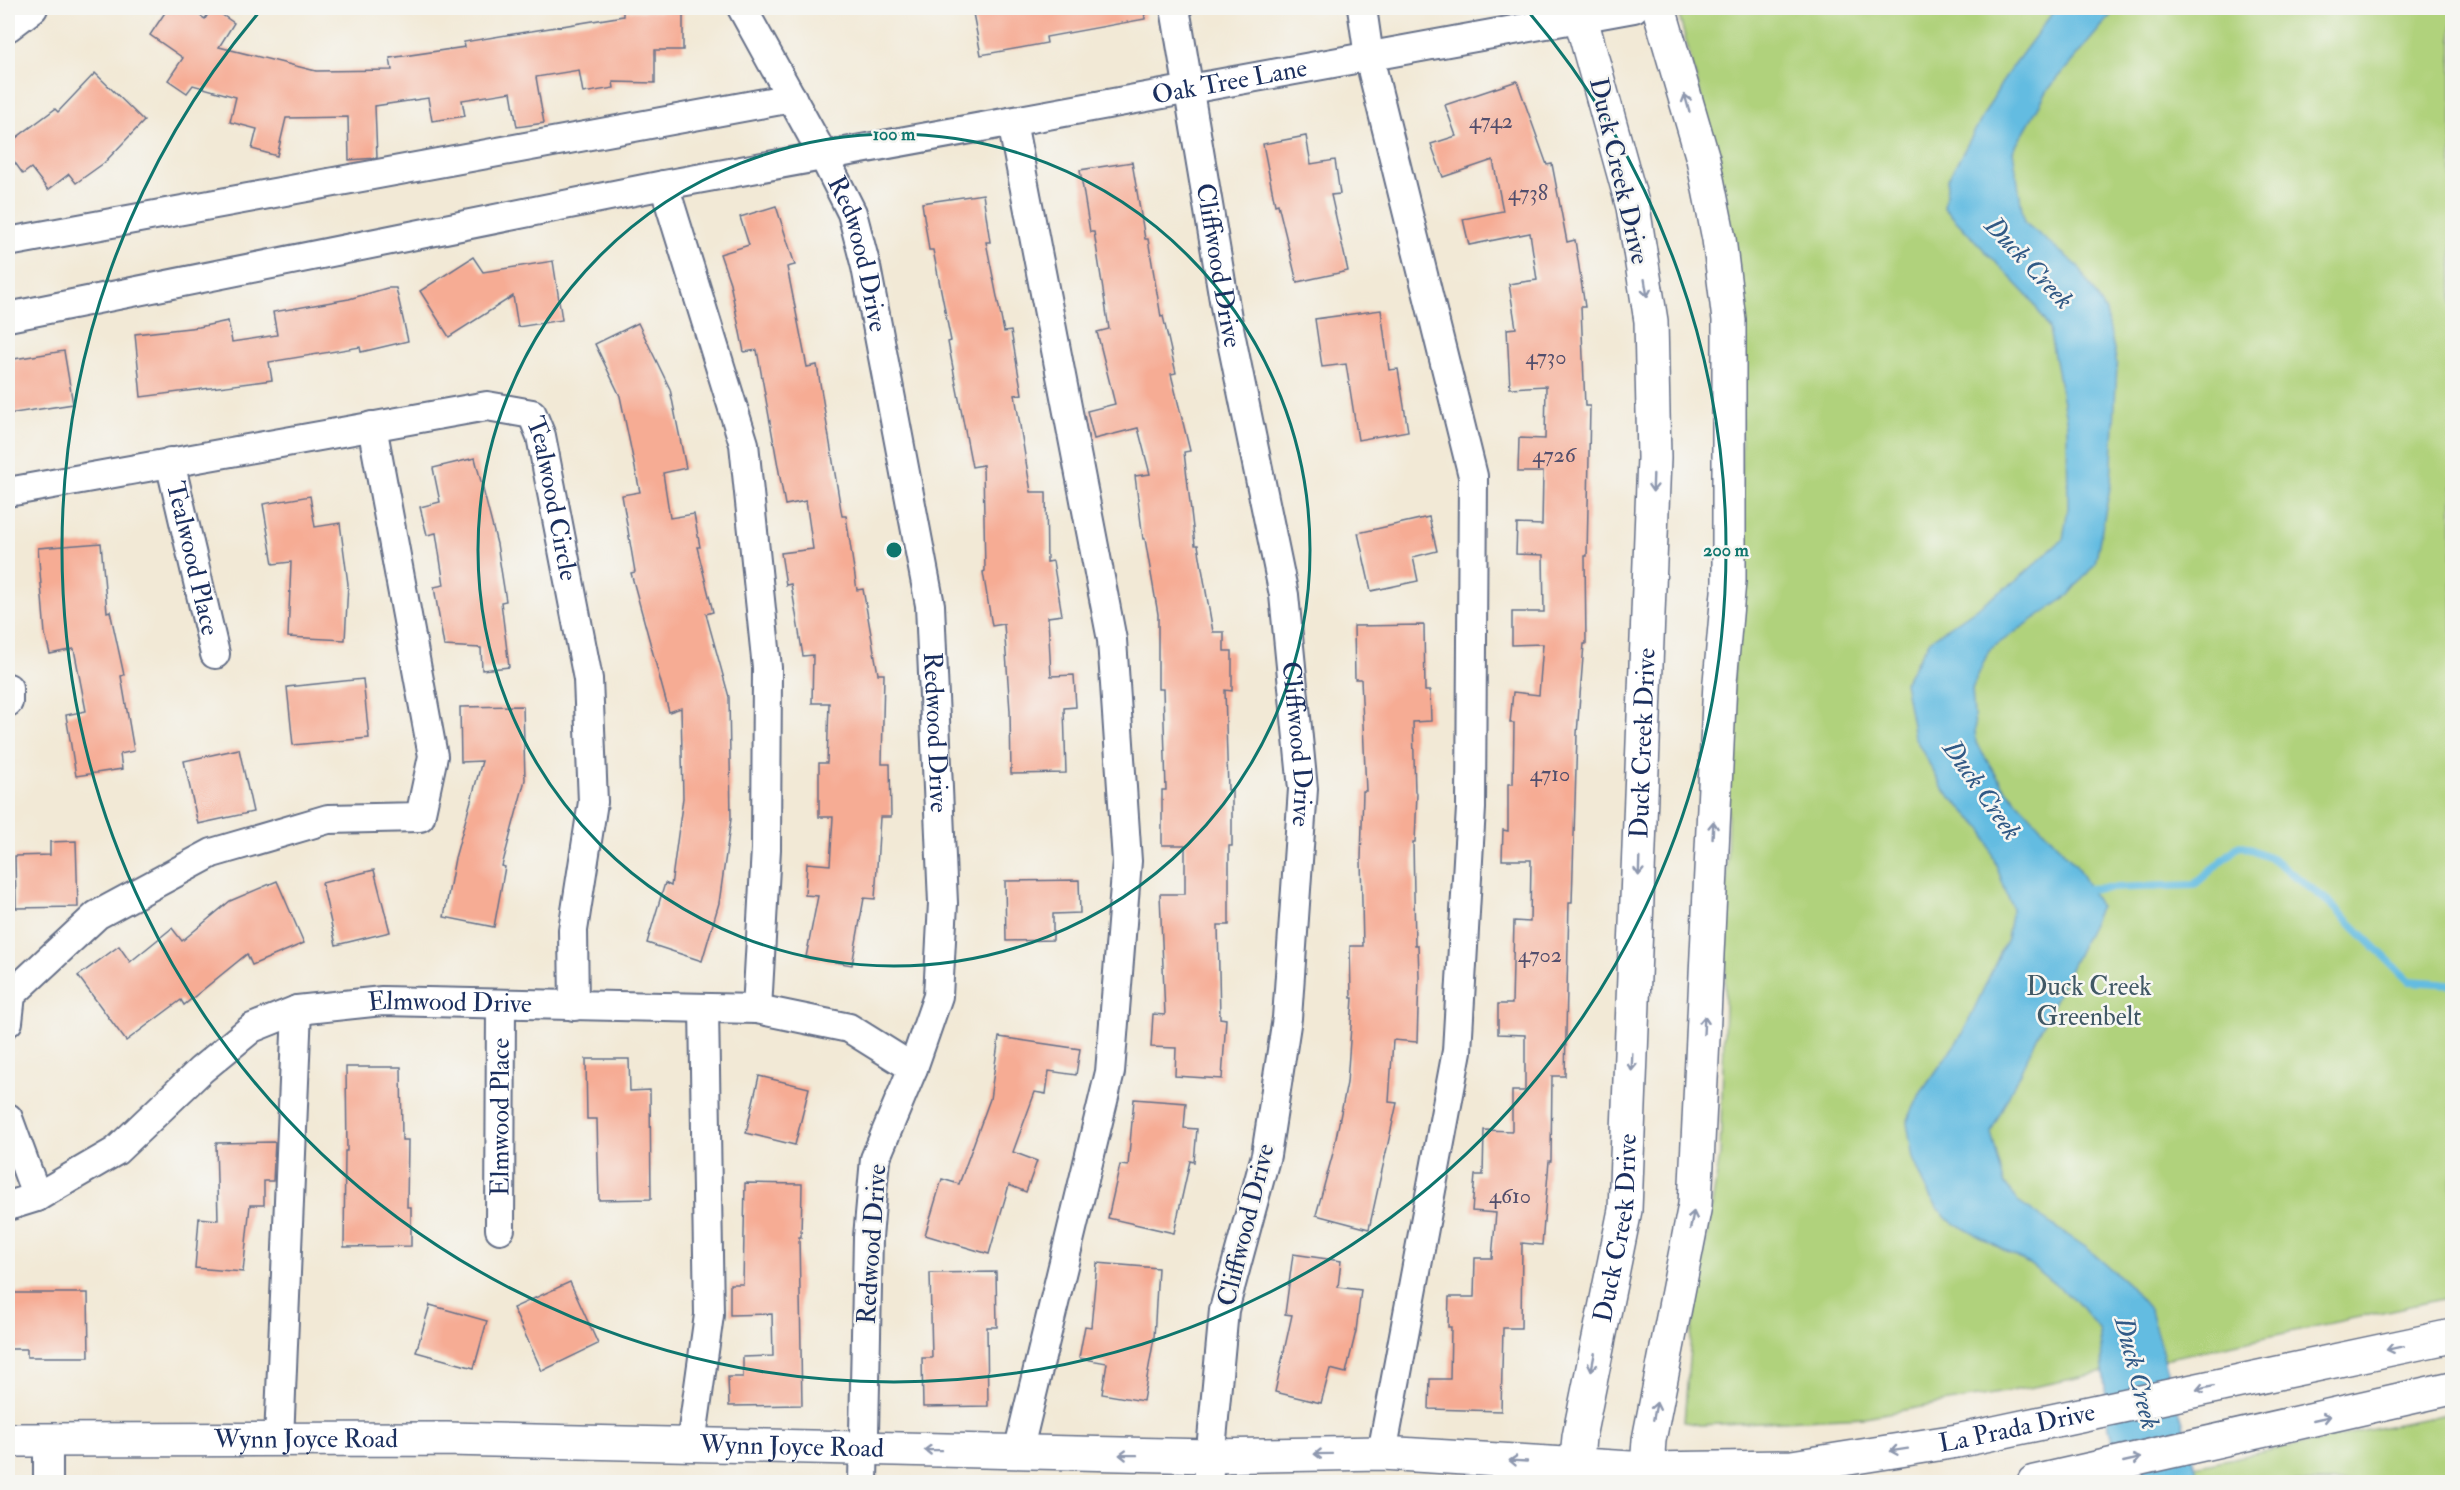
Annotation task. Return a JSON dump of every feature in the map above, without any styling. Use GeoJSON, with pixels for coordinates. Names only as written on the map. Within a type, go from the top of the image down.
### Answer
{"type":"FeatureCollection","features":[{"type":"Feature","properties":{"kind":"main road"},"geometry":{"type":"LineString","coordinates":[[1647,1476],[1649,1440],[1695,1206],[1720,682],[1728,581],[1729,320],[1719,239],[1703,159],[1659,8]]}},
{"type":"Feature","properties":{"kind":"main road","name":"Duck Creek Drive"},"geometry":{"type":"LineString","coordinates":[[1575,1474],[1579,1437],[1602,1314],[1625,1210],[1654,458],[1651,321],[1633,207],[1579,13]]}},
{"type":"Feature","properties":{"kind":"main road","name":"La Prada Drive"},"geometry":{"type":"LineString","coordinates":[[1575,1474],[1647,1476],[1792,1467],[1957,1441],[2452,1336]]}},
{"type":"Feature","properties":{"kind":"main road"},"geometry":{"type":"LineString","coordinates":[[2034,1482],[2452,1388]]}},
{"type":"Feature","properties":{"kind":"main road","name":"Wynn Joyce Road"},"geometry":{"type":"LineString","coordinates":[[8,1440],[447,1439],[692,1444],[1018,1452],[1209,1469],[1382,1453],[1575,1474]]}},
{"type":"Feature","properties":{"kind":"street"},"geometry":{"type":"LineString","coordinates":[[8,27],[33,8]]}},
{"type":"Feature","properties":{"kind":"street","name":"Redwood Drive"},"geometry":{"type":"LineString","coordinates":[[742,8],[824,155],[852,213],[866,267],[930,605],[944,903],[938,996],[913,1068],[875,1159],[868,1237],[863,1482]]}},
{"type":"Feature","properties":{"kind":"street","name":"Cliffwood Drive"},"geometry":{"type":"LineString","coordinates":[[1175,8],[1227,318],[1284,595],[1304,789],[1287,1018],[1266,1155],[1224,1310],[1209,1469]]}},
{"type":"Feature","properties":{"kind":"street"},"geometry":{"type":"LineString","coordinates":[[1362,8],[1369,57],[1473,476],[1471,808],[1458,1050],[1382,1453]]}},
{"type":"Feature","properties":{"kind":"street","name":"Oak Tree Lane"},"geometry":{"type":"LineString","coordinates":[[8,317],[664,185],[1369,57],[1579,13],[1634,8]]}},
{"type":"Feature","properties":{"kind":"street"},"geometry":{"type":"LineString","coordinates":[[8,242],[792,98]]}},
{"type":"Feature","properties":{"kind":"street"},"geometry":{"type":"LineString","coordinates":[[1012,122],[1112,640],[1127,861],[1110,1072],[1018,1452]]}},
{"type":"Feature","properties":{"kind":"street"},"geometry":{"type":"LineString","coordinates":[[664,185],[744,444],[767,668],[766,849],[757,1009]]}},
{"type":"Feature","properties":{"kind":"street","name":"Tealwood Circle"},"geometry":{"type":"LineString","coordinates":[[8,492],[487,406],[532,414],[541,436],[588,680],[593,802],[573,930],[574,1005]]}},
{"type":"Feature","properties":{"kind":"street"},"geometry":{"type":"LineString","coordinates":[[9,1009],[97,915],[212,853],[328,819],[420,818],[433,756],[372,426]]}},
{"type":"Feature","properties":{"kind":"street","name":"Tealwood Place"},"geometry":{"type":"LineString","coordinates":[[170,462],[215,654]]}},
{"type":"Feature","properties":{"kind":"street"},"geometry":{"type":"LineString","coordinates":[[8,688],[8,702]]}},
{"type":"Feature","properties":{"kind":"street","name":"Elmwood Drive"},"geometry":{"type":"LineString","coordinates":[[8,1206],[37,1197],[117,1151],[201,1070],[252,1028],[297,1010],[382,1001],[757,1009],[849,1028],[913,1068]]}},
{"type":"Feature","properties":{"kind":"street","name":"Elmwood Place"},"geometry":{"type":"LineString","coordinates":[[500,1229],[501,1004]]}},
{"type":"Feature","properties":{"kind":"street"},"geometry":{"type":"LineString","coordinates":[[692,1444],[709,1316],[704,1008]]}},
{"type":"Feature","properties":{"kind":"street"},"geometry":{"type":"LineString","coordinates":[[279,1440],[297,1010]]}},
{"type":"Feature","properties":{"kind":"street"},"geometry":{"type":"LineString","coordinates":[[8,1118],[37,1197]]}},
{"type":"Feature","properties":{"kind":"street"},"geometry":{"type":"LineString","coordinates":[[48,1441],[48,1482]]}},
{"type":"Feature","properties":{"kind":"green space","name":"Duck Creek Greenbelt"},"geometry":{"type":"Polygon","coordinates":[[[1677,8],[2452,8],[2452,1297],[2044,1385],[1865,1417],[1700,1425],[1684,1422],[1691,1335],[1720,1155],[1728,796],[1741,516],[1742,285],[1713,141],[1677,8]]]}},
{"type":"Feature","properties":{"kind":"green space"},"geometry":{"type":"Polygon","coordinates":[[[2452,1413],[2452,1482],[2116,1482],[2452,1413]]]}},
{"type":"Feature","properties":{"kind":"water","name":"Duck Creek"},"geometry":{"type":"Polygon","coordinates":[[[2056,8],[2117,8],[2048,90],[2013,151],[2024,222],[2078,266],[2106,312],[2117,364],[2111,483],[2095,564],[2069,595],[1989,650],[1972,689],[1976,743],[2003,786],[2076,865],[2100,907],[1991,1132],[2004,1183],[2018,1202],[2087,1248],[2128,1284],[2150,1310],[2200,1482],[2122,1482],[2109,1428],[2099,1329],[2076,1301],[2029,1264],[1947,1219],[1930,1197],[1913,1158],[1907,1122],[1920,1094],[1963,1033],[2007,938],[2012,908],[1983,830],[1943,789],[1914,736],[1904,682],[1930,640],[2016,581],[2063,539],[2068,508],[2067,424],[2049,329],[2031,299],[1944,208],[1948,179],[2005,77],[2056,8]]]}},
{"type":"Feature","properties":{"kind":"building"},"geometry":{"type":"Polygon","coordinates":[[[168,8],[188,8],[205,19],[212,8],[234,23],[219,47],[316,71],[392,70],[390,58],[465,47],[464,42],[623,16],[623,11],[683,12],[683,50],[655,50],[655,83],[613,82],[614,88],[583,93],[579,70],[536,77],[544,123],[517,127],[511,92],[462,100],[465,116],[432,121],[428,98],[375,106],[377,158],[349,160],[348,117],[286,118],[277,156],[252,149],[257,129],[230,122],[236,97],[193,85],[187,93],[168,80],[183,58],[150,35],[168,8]]]}},
{"type":"Feature","properties":{"kind":"building"},"geometry":{"type":"Polygon","coordinates":[[[972,8],[1144,8],[1145,19],[1046,37],[1047,43],[981,55],[972,8]]]}},
{"type":"Feature","properties":{"kind":"building"},"geometry":{"type":"Polygon","coordinates":[[[95,73],[144,121],[104,163],[76,183],[69,174],[48,190],[31,168],[23,174],[8,153],[8,144],[55,109],[58,112],[95,73]]]}},
{"type":"Feature","properties":{"kind":"building"},"geometry":{"type":"Polygon","coordinates":[[[1517,81],[1547,165],[1552,164],[1567,242],[1575,240],[1585,307],[1581,307],[1585,406],[1590,406],[1587,556],[1585,556],[1586,644],[1584,644],[1577,734],[1572,903],[1569,903],[1565,1076],[1552,1076],[1551,1161],[1549,1161],[1542,1245],[1522,1243],[1521,1328],[1503,1328],[1501,1411],[1429,1409],[1430,1379],[1450,1379],[1449,1297],[1474,1297],[1475,1258],[1492,1258],[1496,1213],[1472,1211],[1475,1175],[1483,1175],[1484,1130],[1512,1131],[1512,1091],[1525,1091],[1525,1035],[1498,1034],[1498,1004],[1512,1004],[1514,921],[1530,922],[1531,860],[1502,860],[1503,830],[1508,831],[1508,784],[1513,784],[1514,723],[1510,723],[1513,692],[1539,695],[1543,644],[1512,645],[1512,612],[1544,612],[1543,555],[1516,554],[1517,524],[1542,525],[1543,472],[1518,472],[1519,438],[1545,439],[1546,386],[1510,388],[1507,329],[1516,328],[1509,284],[1537,280],[1530,233],[1469,245],[1463,219],[1503,211],[1493,160],[1443,177],[1431,144],[1456,136],[1445,105],[1517,81]]]}},
{"type":"Feature","properties":{"kind":"building"},"geometry":{"type":"Polygon","coordinates":[[[1306,136],[1311,164],[1335,160],[1340,194],[1331,195],[1348,271],[1297,282],[1278,204],[1275,205],[1263,144],[1306,136]]]}},
{"type":"Feature","properties":{"kind":"building"},"geometry":{"type":"Polygon","coordinates":[[[1132,162],[1161,317],[1163,316],[1176,373],[1171,374],[1190,451],[1184,452],[1195,545],[1198,545],[1213,632],[1224,632],[1224,651],[1232,651],[1232,691],[1225,690],[1228,790],[1232,790],[1229,925],[1218,925],[1220,1018],[1226,1019],[1222,1079],[1175,1076],[1176,1048],[1151,1047],[1153,1014],[1165,1015],[1160,894],[1185,894],[1185,845],[1162,845],[1162,790],[1166,790],[1163,689],[1158,689],[1158,614],[1145,539],[1143,539],[1135,476],[1150,474],[1138,428],[1094,439],[1087,411],[1115,404],[1097,332],[1109,329],[1094,232],[1090,232],[1080,170],[1132,162]]]}},
{"type":"Feature","properties":{"kind":"building"},"geometry":{"type":"Polygon","coordinates":[[[983,194],[990,242],[986,242],[1004,332],[1011,331],[1022,394],[1015,395],[1031,492],[1046,492],[1047,562],[1053,561],[1062,615],[1048,617],[1051,676],[1074,675],[1076,707],[1064,708],[1066,773],[1011,774],[1010,711],[1004,624],[992,626],[983,572],[985,571],[983,465],[972,467],[948,342],[951,341],[933,250],[929,250],[922,203],[983,194]]]}},
{"type":"Feature","properties":{"kind":"building"},"geometry":{"type":"Polygon","coordinates":[[[776,206],[795,265],[787,267],[807,367],[817,365],[842,516],[846,516],[857,590],[863,589],[878,674],[884,674],[882,764],[890,764],[891,817],[880,817],[875,899],[864,898],[852,965],[806,957],[818,896],[805,895],[807,863],[830,865],[833,817],[819,817],[819,763],[827,763],[829,703],[812,703],[813,655],[803,656],[791,584],[786,585],[781,553],[813,549],[806,501],[785,505],[757,350],[744,352],[730,283],[720,254],[749,245],[740,217],[776,206]]]}},
{"type":"Feature","properties":{"kind":"building"},"geometry":{"type":"Polygon","coordinates":[[[473,257],[483,272],[553,261],[562,320],[518,327],[513,296],[449,337],[420,291],[473,257]]]}},
{"type":"Feature","properties":{"kind":"building"},"geometry":{"type":"Polygon","coordinates":[[[387,288],[396,288],[408,341],[361,352],[360,347],[269,362],[272,380],[141,397],[135,334],[199,327],[228,321],[232,342],[277,335],[273,312],[349,299],[387,288]]]}},
{"type":"Feature","properties":{"kind":"building"},"geometry":{"type":"Polygon","coordinates":[[[1381,310],[1389,370],[1398,369],[1408,431],[1358,440],[1346,364],[1322,367],[1315,319],[1381,310]]]}},
{"type":"Feature","properties":{"kind":"building"},"geometry":{"type":"Polygon","coordinates":[[[638,323],[670,389],[686,468],[663,473],[670,518],[694,514],[700,547],[697,547],[713,612],[706,614],[729,697],[731,819],[719,903],[702,961],[647,943],[665,883],[671,886],[683,798],[681,708],[669,712],[631,573],[635,572],[622,495],[640,492],[620,396],[595,344],[638,323]]]}},
{"type":"Feature","properties":{"kind":"building"},"geometry":{"type":"Polygon","coordinates":[[[64,351],[73,404],[8,414],[8,360],[64,351]]]}},
{"type":"Feature","properties":{"kind":"building"},"geometry":{"type":"Polygon","coordinates":[[[475,458],[497,544],[506,601],[501,602],[509,667],[482,670],[481,648],[444,646],[434,587],[444,585],[436,533],[427,535],[420,507],[440,502],[433,468],[475,458]]]}},
{"type":"Feature","properties":{"kind":"building"},"geometry":{"type":"Polygon","coordinates":[[[310,496],[315,527],[340,523],[348,584],[345,640],[288,637],[291,562],[273,564],[263,504],[310,496]]]}},
{"type":"Feature","properties":{"kind":"building"},"geometry":{"type":"Polygon","coordinates":[[[1429,517],[1437,551],[1413,557],[1418,581],[1371,591],[1358,533],[1429,517]]]}},
{"type":"Feature","properties":{"kind":"building"},"geometry":{"type":"Polygon","coordinates":[[[101,543],[107,612],[110,611],[124,675],[121,676],[134,751],[120,754],[122,769],[76,776],[66,715],[86,711],[74,649],[50,654],[45,634],[38,548],[101,543]]]}},
{"type":"Feature","properties":{"kind":"building"},"geometry":{"type":"Polygon","coordinates":[[[1424,625],[1425,691],[1430,691],[1431,721],[1413,722],[1415,792],[1417,793],[1415,842],[1413,842],[1415,945],[1418,945],[1419,977],[1417,1042],[1393,1040],[1389,1102],[1397,1103],[1369,1229],[1316,1215],[1333,1153],[1347,1083],[1353,998],[1351,998],[1350,946],[1363,946],[1361,859],[1363,791],[1366,791],[1361,679],[1355,679],[1354,626],[1424,625]]]}},
{"type":"Feature","properties":{"kind":"building"},"geometry":{"type":"Polygon","coordinates":[[[363,679],[369,738],[293,745],[287,687],[363,679]]]}},
{"type":"Feature","properties":{"kind":"building"},"geometry":{"type":"Polygon","coordinates":[[[523,706],[525,780],[502,866],[505,867],[494,927],[444,917],[455,858],[482,761],[461,762],[460,707],[523,706]]]}},
{"type":"Feature","properties":{"kind":"building"},"geometry":{"type":"Polygon","coordinates":[[[239,749],[253,812],[198,824],[184,761],[239,749]]]}},
{"type":"Feature","properties":{"kind":"building"},"geometry":{"type":"Polygon","coordinates":[[[76,841],[78,907],[16,908],[15,856],[50,855],[50,842],[76,841]]]}},
{"type":"Feature","properties":{"kind":"building"},"geometry":{"type":"Polygon","coordinates":[[[374,870],[390,932],[336,945],[322,883],[374,870]]]}},
{"type":"Feature","properties":{"kind":"building"},"geometry":{"type":"Polygon","coordinates":[[[1079,880],[1080,913],[1053,914],[1053,940],[1006,941],[1005,881],[1079,880]]]}},
{"type":"Feature","properties":{"kind":"building"},"geometry":{"type":"Polygon","coordinates":[[[277,881],[304,943],[252,965],[247,954],[184,1005],[181,1000],[126,1041],[78,976],[119,946],[130,962],[172,928],[182,941],[230,901],[277,881]]]}},
{"type":"Feature","properties":{"kind":"building"},"geometry":{"type":"Polygon","coordinates":[[[999,1037],[1080,1049],[1076,1075],[1049,1071],[1046,1094],[1035,1092],[1013,1152],[1037,1161],[1026,1192],[1009,1185],[989,1254],[925,1235],[942,1179],[959,1184],[990,1099],[999,1037]]]}},
{"type":"Feature","properties":{"kind":"building"},"geometry":{"type":"Polygon","coordinates":[[[586,1059],[629,1059],[630,1091],[650,1090],[651,1199],[599,1200],[597,1119],[587,1119],[586,1059]]]}},
{"type":"Feature","properties":{"kind":"building"},"geometry":{"type":"Polygon","coordinates":[[[346,1067],[401,1067],[402,1140],[408,1140],[407,1207],[411,1207],[411,1246],[344,1247],[345,1151],[347,1151],[346,1067]]]}},
{"type":"Feature","properties":{"kind":"building"},"geometry":{"type":"Polygon","coordinates":[[[759,1076],[809,1088],[795,1145],[746,1133],[759,1076]]]}},
{"type":"Feature","properties":{"kind":"building"},"geometry":{"type":"Polygon","coordinates":[[[1134,1099],[1186,1103],[1184,1128],[1197,1129],[1194,1162],[1190,1161],[1174,1233],[1108,1218],[1120,1165],[1128,1166],[1134,1099]]]}},
{"type":"Feature","properties":{"kind":"building"},"geometry":{"type":"Polygon","coordinates":[[[275,1142],[273,1181],[264,1181],[264,1205],[250,1205],[243,1272],[195,1268],[199,1218],[218,1220],[216,1143],[275,1142]]]}},
{"type":"Feature","properties":{"kind":"building"},"geometry":{"type":"Polygon","coordinates":[[[745,1183],[802,1184],[801,1237],[799,1237],[802,1405],[729,1406],[728,1377],[743,1377],[743,1357],[773,1356],[772,1314],[730,1315],[730,1284],[743,1284],[745,1183]]]}},
{"type":"Feature","properties":{"kind":"building"},"geometry":{"type":"Polygon","coordinates":[[[1293,1254],[1341,1261],[1338,1287],[1361,1290],[1356,1331],[1346,1373],[1330,1369],[1321,1403],[1275,1392],[1292,1315],[1285,1314],[1293,1254]]]}},
{"type":"Feature","properties":{"kind":"building"},"geometry":{"type":"Polygon","coordinates":[[[1097,1263],[1158,1268],[1154,1338],[1143,1401],[1102,1394],[1107,1363],[1079,1358],[1085,1326],[1091,1327],[1097,1263]]]}},
{"type":"Feature","properties":{"kind":"building"},"geometry":{"type":"Polygon","coordinates":[[[996,1272],[997,1327],[987,1327],[988,1406],[923,1407],[922,1358],[932,1358],[930,1273],[996,1272]]]}},
{"type":"Feature","properties":{"kind":"building"},"geometry":{"type":"Polygon","coordinates":[[[570,1282],[598,1344],[542,1371],[513,1308],[570,1282]]]}},
{"type":"Feature","properties":{"kind":"building"},"geometry":{"type":"Polygon","coordinates":[[[8,1293],[88,1293],[89,1357],[27,1357],[27,1349],[8,1349],[8,1293]]]}},
{"type":"Feature","properties":{"kind":"building"},"geometry":{"type":"Polygon","coordinates":[[[430,1305],[487,1321],[474,1368],[416,1352],[430,1305]]]}},
{"type":"Feature","properties":{"kind":"waterway"},"geometry":{"type":"LineString","coordinates":[[2081,889],[2194,885],[2240,845],[2273,859],[2330,903],[2409,981],[2452,984]]}}]}
